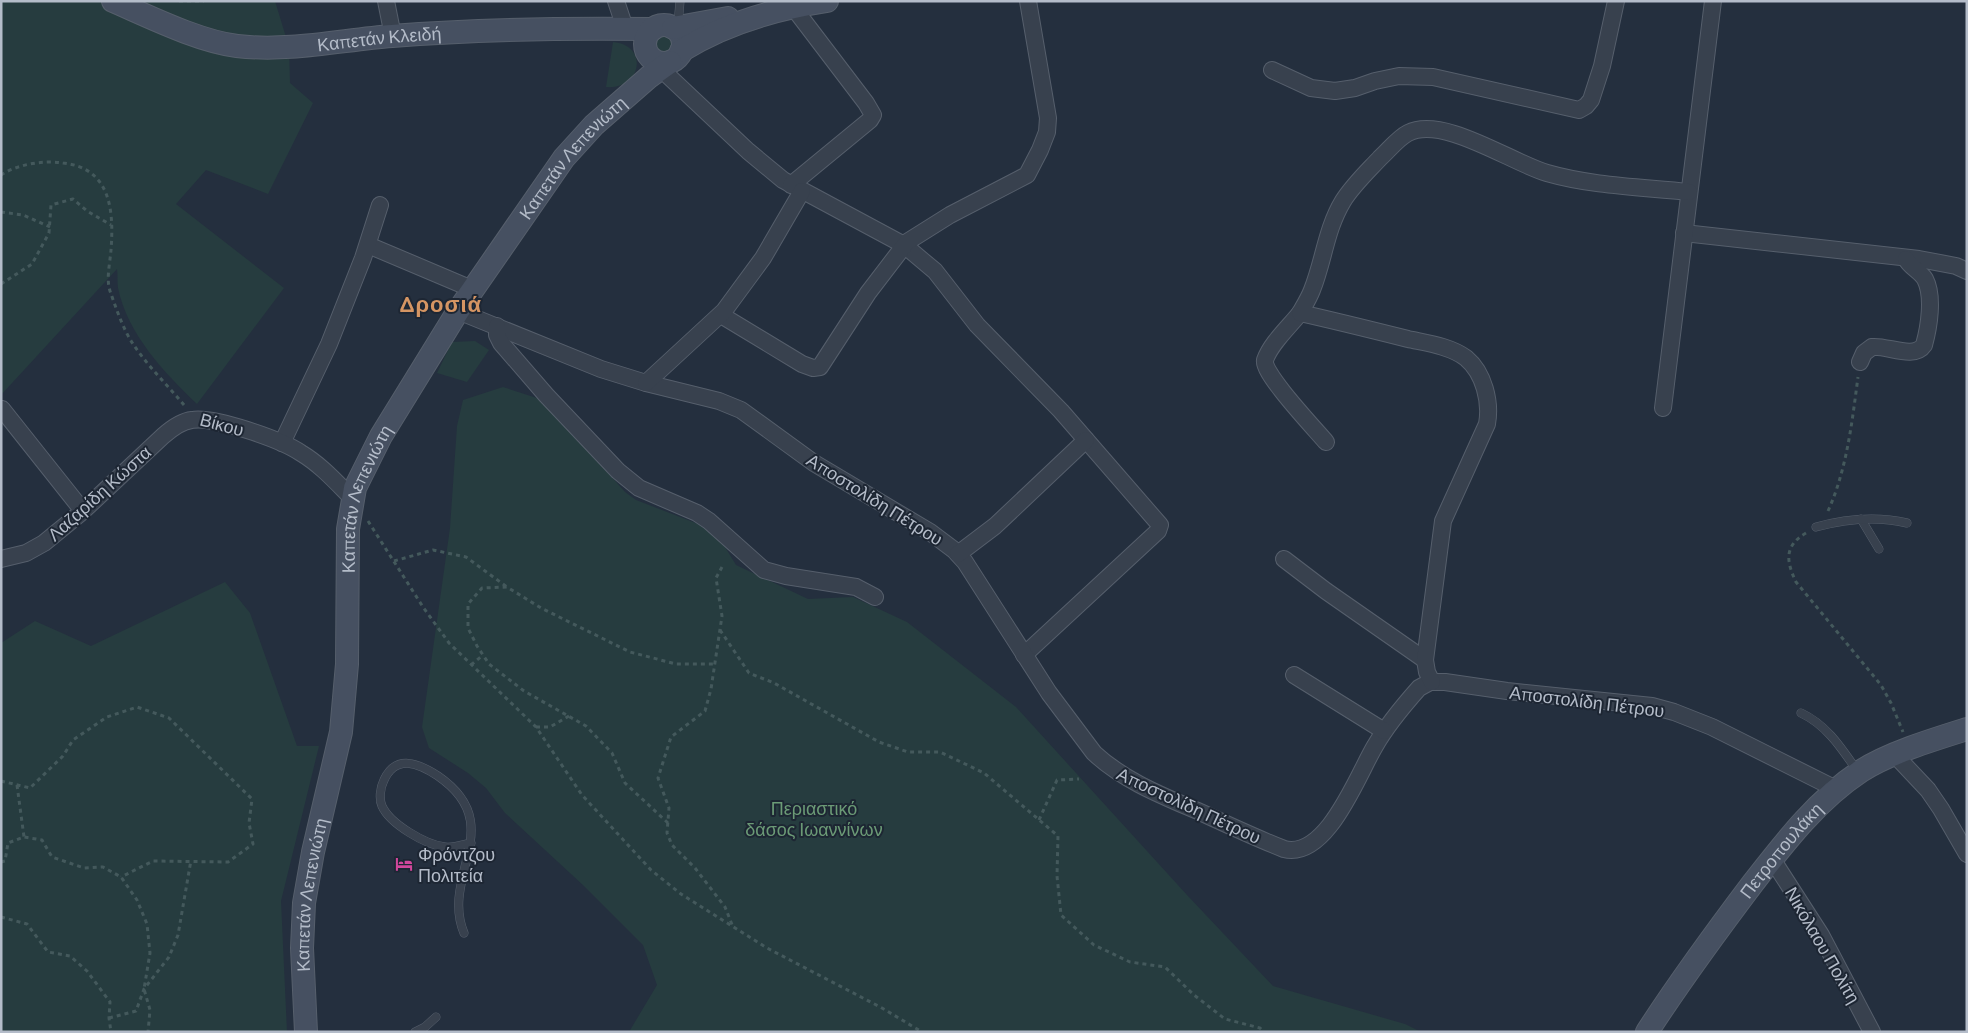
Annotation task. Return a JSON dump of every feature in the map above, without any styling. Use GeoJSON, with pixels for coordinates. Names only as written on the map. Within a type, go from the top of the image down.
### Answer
{"type":"FeatureCollection","features":[{"type":"Feature","properties":{"kind":"street","name":"Καπετάν Κλειδή"},"geometry":{"type":"LineString","coordinates":[[113,1],[205,38],[235,46],[283,48],[393,36],[625,28],[662,50]]}},
{"type":"Feature","properties":{"kind":"street"},"geometry":{"type":"LineString","coordinates":[[386,1],[393,36]]}},
{"type":"Feature","properties":{"kind":"street"},"geometry":{"type":"LineString","coordinates":[[616,1],[625,28]]}},
{"type":"Feature","properties":{"kind":"street","name":"Καπετάν Λεπενιώτη"},"geometry":{"type":"LineString","coordinates":[[306,1032],[302,948],[304,903],[313,852],[342,725],[347,664],[348,529],[352,498],[359,478],[377,444],[472,289],[574,145],[662,50],[751,18],[793,7],[827,1]]}},
{"type":"Feature","properties":{"kind":"street"},"geometry":{"type":"LineString","coordinates":[[721,315],[802,364],[813,368],[820,367],[868,293],[904,245],[917,234],[1024,177],[1033,166],[1046,132],[1048,118],[1028,1]]}},
{"type":"Feature","properties":{"kind":"street"},"geometry":{"type":"LineString","coordinates":[[1272,70],[1311,88],[1329,90],[1355,88],[1375,81],[1400,76],[1433,77],[1579,110],[1591,100],[1602,66],[1616,1]]}},
{"type":"Feature","properties":{"kind":"street"},"geometry":{"type":"LineString","coordinates":[[1663,408],[1713,1]]}},
{"type":"Feature","properties":{"kind":"street"},"geometry":{"type":"LineString","coordinates":[[646,383],[721,315],[751,277],[797,188],[870,120],[873,115],[866,103],[793,7]]}},
{"type":"Feature","properties":{"kind":"street"},"geometry":{"type":"LineString","coordinates":[[662,50],[748,151],[797,188],[904,245],[941,278],[978,325],[1061,411],[1160,525],[1158,531],[1024,655]]}},
{"type":"Feature","properties":{"kind":"street"},"geometry":{"type":"LineString","coordinates":[[1326,442],[1279,387],[1265,367],[1264,361],[1300,313],[1312,292],[1325,242],[1343,201],[1396,142],[1408,133],[1415,130],[1434,129],[1459,136],[1536,170],[1564,177],[1689,192]]}},
{"type":"Feature","properties":{"kind":"street"},"geometry":{"type":"LineString","coordinates":[[282,443],[329,344],[368,245],[380,205]]}},
{"type":"Feature","properties":{"kind":"street"},"geometry":{"type":"LineString","coordinates":[[1684,233],[1906,258],[1947,265],[1967,271]]}},
{"type":"Feature","properties":{"kind":"street"},"geometry":{"type":"LineString","coordinates":[[368,245],[472,289]]}},
{"type":"Feature","properties":{"kind":"street"},"geometry":{"type":"LineString","coordinates":[[1860,362],[1864,353],[1872,347],[1914,352],[1921,349],[1924,345],[1928,324],[1929,290],[1922,276],[1906,258]]}},
{"type":"Feature","properties":{"kind":"street","name":"Αποστολίδη Πέτρου"},"geometry":{"type":"LineString","coordinates":[[458,310],[601,369],[646,383],[719,401],[741,410],[814,463],[930,532],[958,554],[972,572],[1024,655],[1094,753],[1110,767],[1140,785],[1288,850],[1297,850],[1307,845],[1332,824],[1384,732],[1420,688],[1432,682],[1634,704],[1674,712],[1712,727],[1836,789]]}},
{"type":"Feature","properties":{"kind":"street"},"geometry":{"type":"LineString","coordinates":[[1300,313],[1457,352],[1471,364],[1484,386],[1489,412],[1487,424],[1444,521],[1425,660],[1427,672],[1432,682]]}},
{"type":"Feature","properties":{"kind":"street"},"geometry":{"type":"LineString","coordinates":[[497,326],[497,334],[501,343],[618,471],[639,488],[697,514],[708,521],[764,570],[786,576],[856,587],[875,597]]}},
{"type":"Feature","properties":{"kind":"street"},"geometry":{"type":"LineString","coordinates":[[2,409],[83,511]]}},
{"type":"Feature","properties":{"kind":"street","name":"Βίκου"},"geometry":{"type":"LineString","coordinates":[[193,419],[203,419],[231,426],[282,443],[301,452],[318,465],[352,498]]}},
{"type":"Feature","properties":{"kind":"street","name":"Λαζαρίδη Κώστα"},"geometry":{"type":"LineString","coordinates":[[1,559],[32,551],[83,511],[162,436],[182,423],[193,419]]}},
{"type":"Feature","properties":{"kind":"street"},"geometry":{"type":"LineString","coordinates":[[958,554],[995,526],[1086,440]]}},
{"type":"Feature","properties":{"kind":"street"},"geometry":{"type":"LineString","coordinates":[[1284,559],[1326,591],[1425,660]]}},
{"type":"Feature","properties":{"kind":"street"},"geometry":{"type":"LineString","coordinates":[[1294,675],[1384,732]]}},
{"type":"Feature","properties":{"kind":"street","name":"Πετροπουλάκη"},"geometry":{"type":"LineString","coordinates":[[1647,1032],[1700,954],[1772,859],[1816,807],[1858,773],[1903,752],[1967,729]]}},
{"type":"Feature","properties":{"kind":"street"},"geometry":{"type":"LineString","coordinates":[[1903,752],[1942,809],[1967,854]]}},
{"type":"Feature","properties":{"kind":"street","name":"Νικόλαου Πολίτη"},"geometry":{"type":"LineString","coordinates":[[1772,859],[1821,935],[1872,1032]]}},
{"type":"Feature","properties":{"kind":"lane"},"geometry":{"type":"LineString","coordinates":[[662,50],[680,1]]}},
{"type":"Feature","properties":{"kind":"lane"},"geometry":{"type":"LineString","coordinates":[[1862,519],[1879,549]]}},
{"type":"Feature","properties":{"kind":"lane"},"geometry":{"type":"LineString","coordinates":[[1816,527],[1838,521],[1862,519],[1907,523]]}},
{"type":"Feature","properties":{"kind":"lane"},"geometry":{"type":"LineString","coordinates":[[1802,713],[1818,722],[1858,773]]}},
{"type":"Feature","properties":{"kind":"lane"},"geometry":{"type":"LineString","coordinates":[[464,933],[458,907],[471,843],[470,819],[463,802],[454,789],[423,767],[404,763],[395,766],[386,775],[382,784],[382,806],[392,819],[413,834],[437,846],[457,846],[471,843]]}},
{"type":"Feature","properties":{"kind":"lane"},"geometry":{"type":"LineString","coordinates":[[415,1032],[425,1027],[436,1017]]}},
{"type":"Feature","properties":{"kind":"path"},"geometry":{"type":"LineString","coordinates":[[179,1],[204,1]]}},
{"type":"Feature","properties":{"kind":"path"},"geometry":{"type":"LineString","coordinates":[[1,175],[28,165],[56,162],[69,163],[87,169],[101,182],[109,198],[112,225]]}},
{"type":"Feature","properties":{"kind":"path"},"geometry":{"type":"LineString","coordinates":[[1,284],[32,264],[49,233],[51,205],[73,199],[87,211],[112,225]]}},
{"type":"Feature","properties":{"kind":"path"},"geometry":{"type":"LineString","coordinates":[[1,212],[23,216],[50,227]]}},
{"type":"Feature","properties":{"kind":"path","name":"Βίκου"},"geometry":{"type":"LineString","coordinates":[[112,225],[108,274],[109,289],[133,343],[186,407],[193,419]]}},
{"type":"Feature","properties":{"kind":"path"},"geometry":{"type":"LineString","coordinates":[[1860,362],[1849,440],[1838,486],[1828,511],[1816,527],[1801,536],[1791,546],[1789,557],[1793,576],[1804,594],[1881,685],[1895,711],[1903,752]]}},
{"type":"Feature","properties":{"kind":"path"},"geometry":{"type":"LineString","coordinates":[[352,498],[439,631],[471,665],[536,727],[582,795],[652,870],[681,894],[733,928],[873,1003],[922,1032]]}},
{"type":"Feature","properties":{"kind":"path"},"geometry":{"type":"LineString","coordinates":[[394,561],[433,550],[466,557],[507,587],[541,608],[630,652],[676,664],[714,664]]}},
{"type":"Feature","properties":{"kind":"path"},"geometry":{"type":"LineString","coordinates":[[722,567],[716,578],[722,616],[705,711],[671,737],[658,778],[669,808],[667,833],[672,845],[696,868],[725,907],[733,928]]}},
{"type":"Feature","properties":{"kind":"path"},"geometry":{"type":"LineString","coordinates":[[507,587],[482,588],[468,604],[468,628],[489,664],[524,690],[586,726],[612,753],[625,783],[668,822]]}},
{"type":"Feature","properties":{"kind":"path"},"geometry":{"type":"LineString","coordinates":[[720,630],[750,673],[774,683],[878,742],[908,752],[940,752],[984,773],[1058,836],[1057,876],[1061,915],[1094,945],[1130,962],[1165,967],[1194,995],[1225,1019],[1260,1028],[1264,1032]]}},
{"type":"Feature","properties":{"kind":"path"},"geometry":{"type":"LineString","coordinates":[[471,665],[483,655]]}},
{"type":"Feature","properties":{"kind":"path"},"geometry":{"type":"LineString","coordinates":[[1,781],[30,788],[63,756],[73,740],[107,717],[137,707],[169,718],[252,799],[249,823],[254,844],[228,862],[191,860],[153,861],[121,876]]}},
{"type":"Feature","properties":{"kind":"path"},"geometry":{"type":"LineString","coordinates":[[536,727],[550,726],[569,716]]}},
{"type":"Feature","properties":{"kind":"path"},"geometry":{"type":"LineString","coordinates":[[1039,820],[1057,780],[1079,779]]}},
{"type":"Feature","properties":{"kind":"path"},"geometry":{"type":"LineString","coordinates":[[18,785],[24,837]]}},
{"type":"Feature","properties":{"kind":"path"},"geometry":{"type":"LineString","coordinates":[[1,862],[4,861],[8,843],[24,837],[42,840],[52,857],[84,868],[103,866],[121,876],[137,900],[147,924],[150,953],[144,989],[136,1010],[109,1018]]}},
{"type":"Feature","properties":{"kind":"path"},"geometry":{"type":"LineString","coordinates":[[144,989],[169,957],[178,936],[191,860]]}},
{"type":"Feature","properties":{"kind":"path"},"geometry":{"type":"LineString","coordinates":[[1,917],[27,924],[48,952],[70,956],[87,971],[110,1002],[109,1018],[111,1032]]}},
{"type":"Feature","properties":{"kind":"path"},"geometry":{"type":"LineString","coordinates":[[144,989],[150,1010],[148,1032]]}},
{"type":"Feature","properties":{"kind":"green space"},"geometry":{"type":"Polygon","coordinates":[[[1,1],[275,1],[289,47],[290,83],[313,103],[268,194],[206,170],[176,204],[284,288],[197,404],[160,366],[139,337],[123,305],[118,288],[117,269],[1,395],[1,1]]]}},
{"type":"Feature","properties":{"kind":"green space"},"geometry":{"type":"Polygon","coordinates":[[[664,32],[673,37],[676,43],[675,51],[658,57],[652,52],[650,45],[652,38],[664,32]]]}},
{"type":"Feature","properties":{"kind":"green space"},"geometry":{"type":"Polygon","coordinates":[[[613,42],[625,45],[632,51],[636,58],[636,67],[634,75],[627,82],[618,86],[606,87],[613,42]]]}},
{"type":"Feature","properties":{"kind":"green space"},"geometry":{"type":"Polygon","coordinates":[[[475,341],[489,350],[467,382],[437,373],[452,342],[475,341]]]}},
{"type":"Feature","properties":{"kind":"green space","name":"Περιαστικό δάσος Ιωαννίνων"},"geometry":{"type":"Polygon","coordinates":[[[503,387],[543,400],[625,492],[636,500],[706,527],[719,537],[736,565],[808,599],[853,597],[907,622],[1016,707],[1187,895],[1273,986],[1405,1024],[1421,1032],[629,1032],[657,985],[643,945],[584,886],[505,813],[486,788],[468,773],[429,748],[422,727],[450,528],[457,426],[463,400],[503,387]]]}},
{"type":"Feature","properties":{"kind":"green space"},"geometry":{"type":"Polygon","coordinates":[[[225,582],[250,613],[297,746],[319,746],[281,901],[287,1032],[1,1032],[1,643],[35,621],[91,646],[225,582]]]}},
{"type":"Feature","properties":{"kind":"place","name":"Φρόντζου Πολιτεία"},"geometry":{"type":"Point","coordinates":[404,864]}},
{"type":"Feature","properties":{"kind":"district","name":"Δροσιά"},"geometry":{"type":"Point","coordinates":[441,303]}}]}
